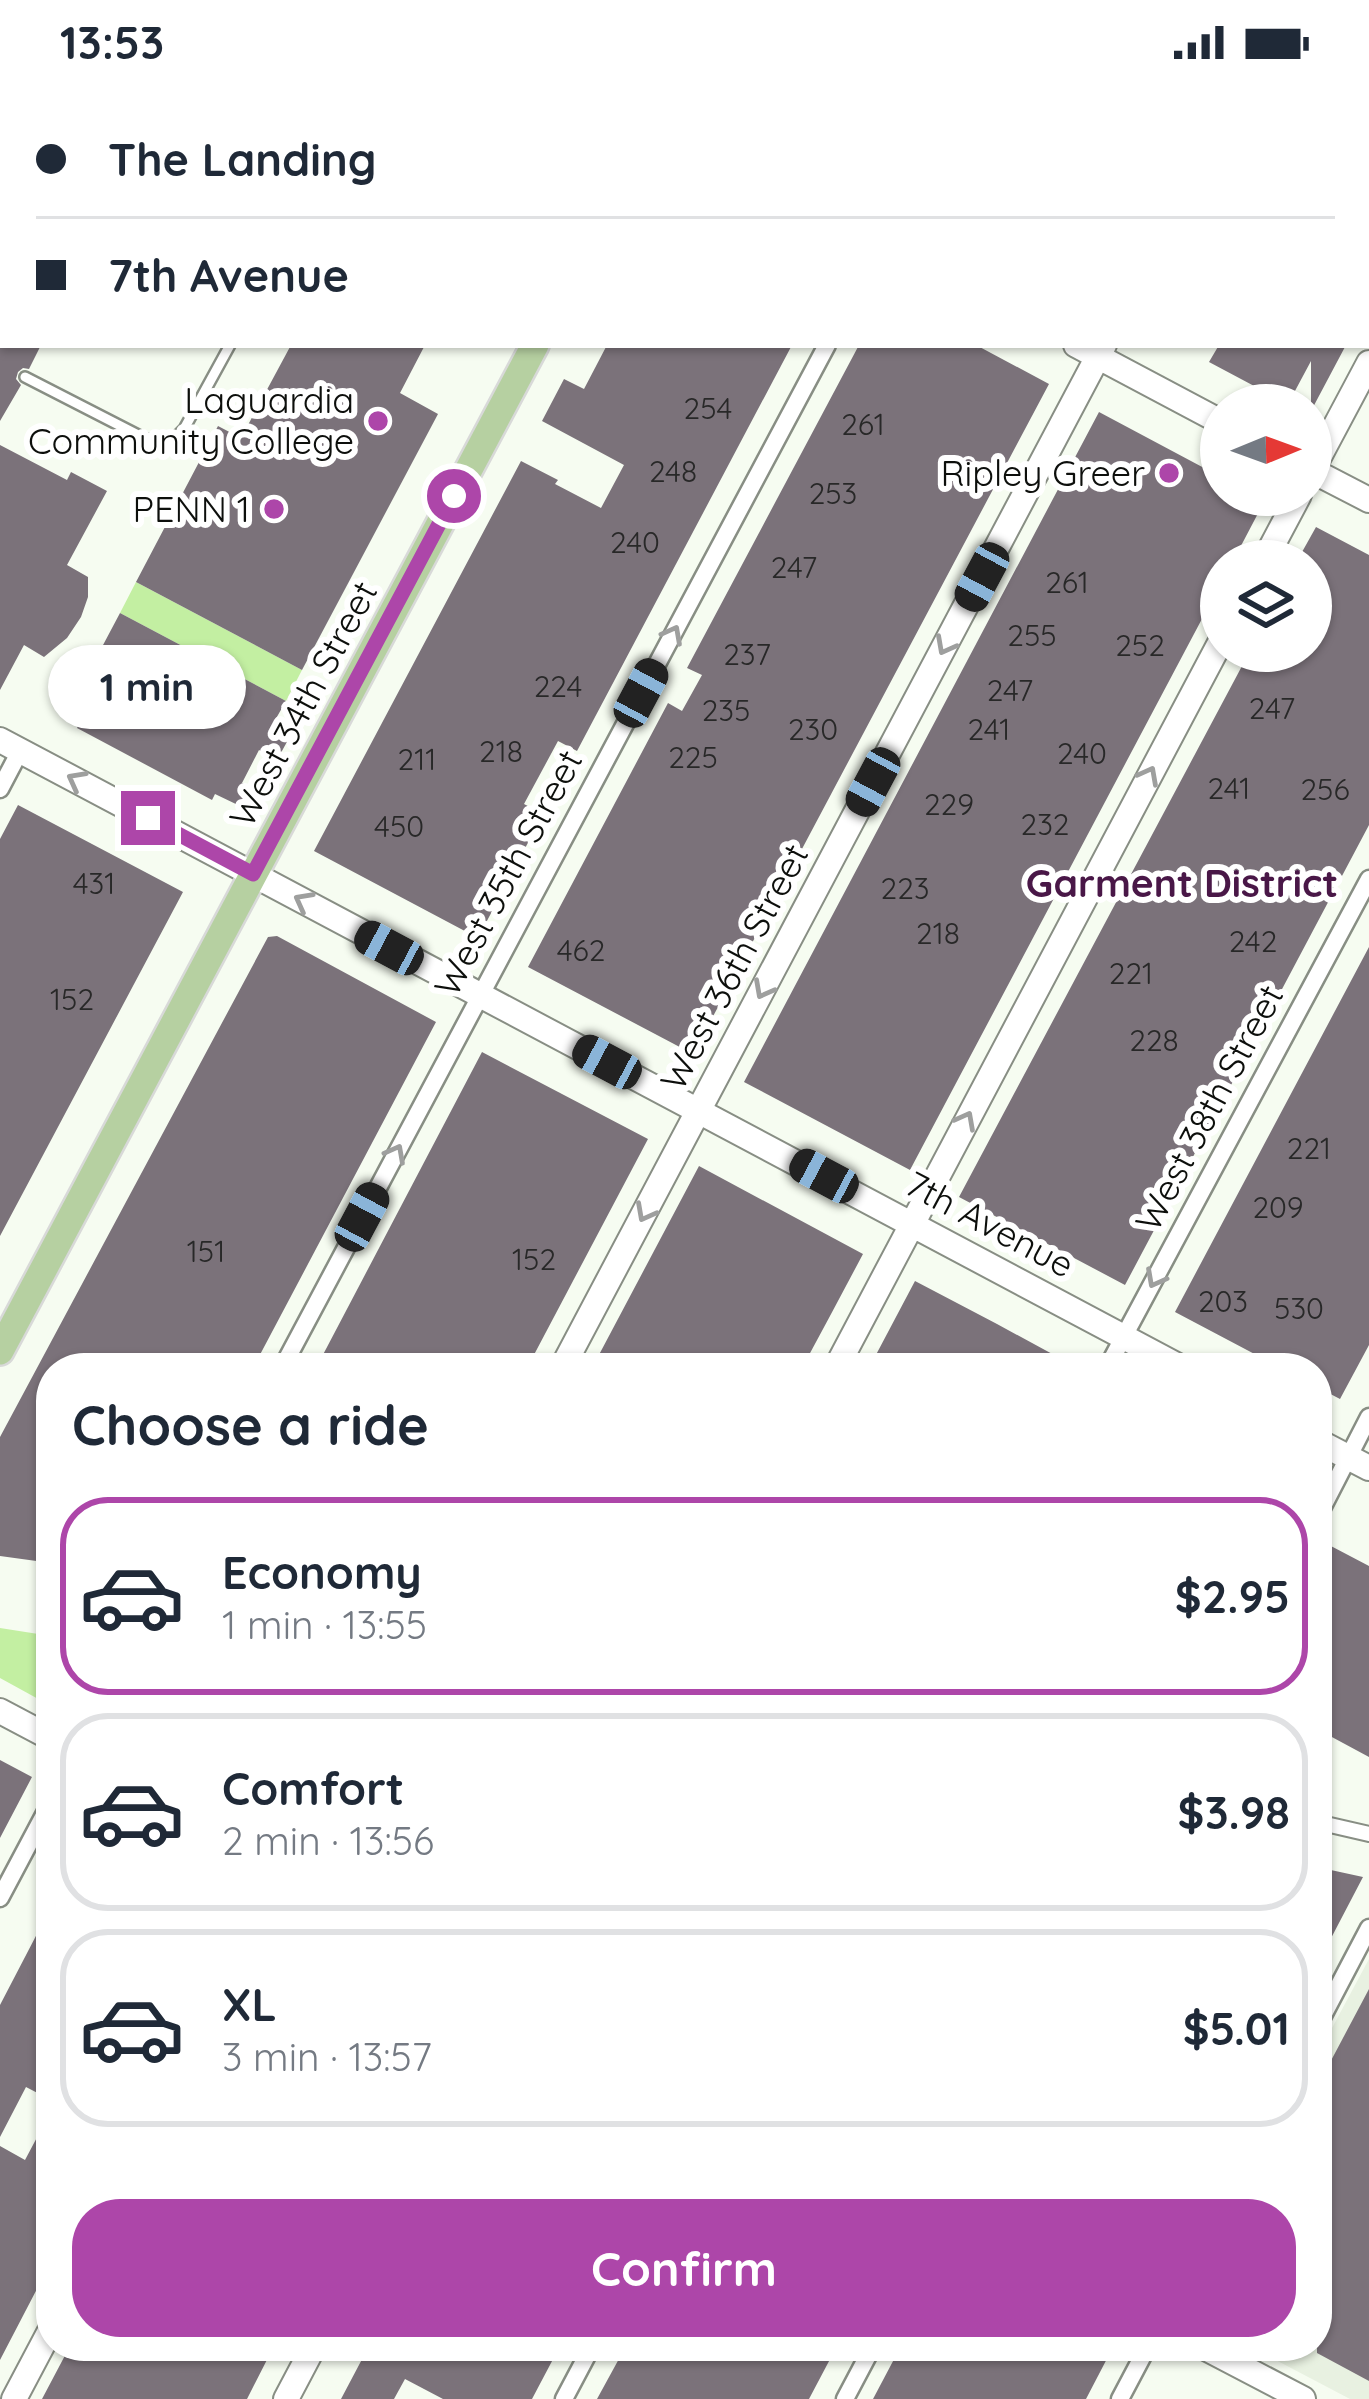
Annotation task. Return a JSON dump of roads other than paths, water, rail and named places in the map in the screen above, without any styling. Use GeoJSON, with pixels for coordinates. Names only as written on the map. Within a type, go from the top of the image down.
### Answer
{"type":"FeatureCollection","features":[{"type":"Feature","properties":{"kind":"main road","name":"West 34th Street"},"geometry":{"type":"LineString","coordinates":[[0,1351],[533,348]]}},
{"type":"Feature","properties":{"kind":"main road"},"geometry":{"type":"LineString","coordinates":[[1093,349],[1200,410]]}},
{"type":"Feature","properties":{"kind":"main road","name":"West 36th Street"},"geometry":{"type":"LineString","coordinates":[[570,1353],[1093,349]]}},
{"type":"Feature","properties":{"kind":"main road"},"geometry":{"type":"LineString","coordinates":[[1332,432],[1369,363]]}},
{"type":"Feature","properties":{"kind":"main road"},"geometry":{"type":"LineString","coordinates":[[1332,482],[1369,500]]}},
{"type":"Feature","properties":{"kind":"main road"},"geometry":{"type":"LineString","coordinates":[[844,1353],[1204,672]]}},
{"type":"Feature","properties":{"kind":"main road","name":"7th Avenue"},"geometry":{"type":"LineString","coordinates":[[10,746],[1155,1353]]}},
{"type":"Feature","properties":{"kind":"main road"},"geometry":{"type":"LineString","coordinates":[[1332,1449],[1359,1463]]}},
{"type":"Feature","properties":{"kind":"main road"},"geometry":{"type":"LineString","coordinates":[[0,1711],[36,1730]]}},
{"type":"Feature","properties":{"kind":"main road"},"geometry":{"type":"LineString","coordinates":[[14,2399],[36,2358]]}},
{"type":"Feature","properties":{"kind":"main road"},"geometry":{"type":"LineString","coordinates":[[286,2399],[306,2361]]}},
{"type":"Feature","properties":{"kind":"main road"},"geometry":{"type":"LineString","coordinates":[[1231,2361],[1303,2399]]}},
{"type":"Feature","properties":{"kind":"street","name":"West 35th Street"},"geometry":{"type":"LineString","coordinates":[[290,1353],[825,348]]}},
{"type":"Feature","properties":{"kind":"street"},"geometry":{"type":"LineString","coordinates":[[0,790],[10,746]]}},
{"type":"Feature","properties":{"kind":"street","name":"West 38th Street"},"geometry":{"type":"LineString","coordinates":[[1115,1353],[1369,879]]}},
{"type":"Feature","properties":{"kind":"street"},"geometry":{"type":"LineString","coordinates":[[1332,1499],[1359,1463],[1369,1417]]}},
{"type":"Feature","properties":{"kind":"street"},"geometry":{"type":"LineString","coordinates":[[1332,1825],[1369,1834]]}},
{"type":"Feature","properties":{"kind":"street"},"geometry":{"type":"LineString","coordinates":[[0,1898],[36,1830]]}},
{"type":"Feature","properties":{"kind":"street"},"geometry":{"type":"LineString","coordinates":[[1332,1998],[1369,1928]]}},
{"type":"Feature","properties":{"kind":"street"},"geometry":{"type":"LineString","coordinates":[[564,2399],[584,2361]]}},
{"type":"Feature","properties":{"kind":"street"},"geometry":{"type":"LineString","coordinates":[[844,2399],[865,2361]]}},
{"type":"Feature","properties":{"kind":"street"},"geometry":{"type":"LineString","coordinates":[[1120,2399],[1140,2361]]}},
{"type":"Feature","properties":{"kind":"lane"},"geometry":{"type":"LineString","coordinates":[[25,377],[153,442],[170,442],[184,429],[228,348]]}},
{"type":"Feature","properties":{"kind":"place","name":"Laguardia Community College"},"geometry":{"type":"Point","coordinates":[378,421]}},
{"type":"Feature","properties":{"kind":"place","name":"Ripley Greer"},"geometry":{"type":"Point","coordinates":[1169,473]}},
{"type":"Feature","properties":{"kind":"place","name":"PENN 1"},"geometry":{"type":"Point","coordinates":[274,509]}},
{"type":"Feature","properties":{"kind":"district","name":"Garment District"},"geometry":{"type":"Point","coordinates":[1182,883]}}]}
